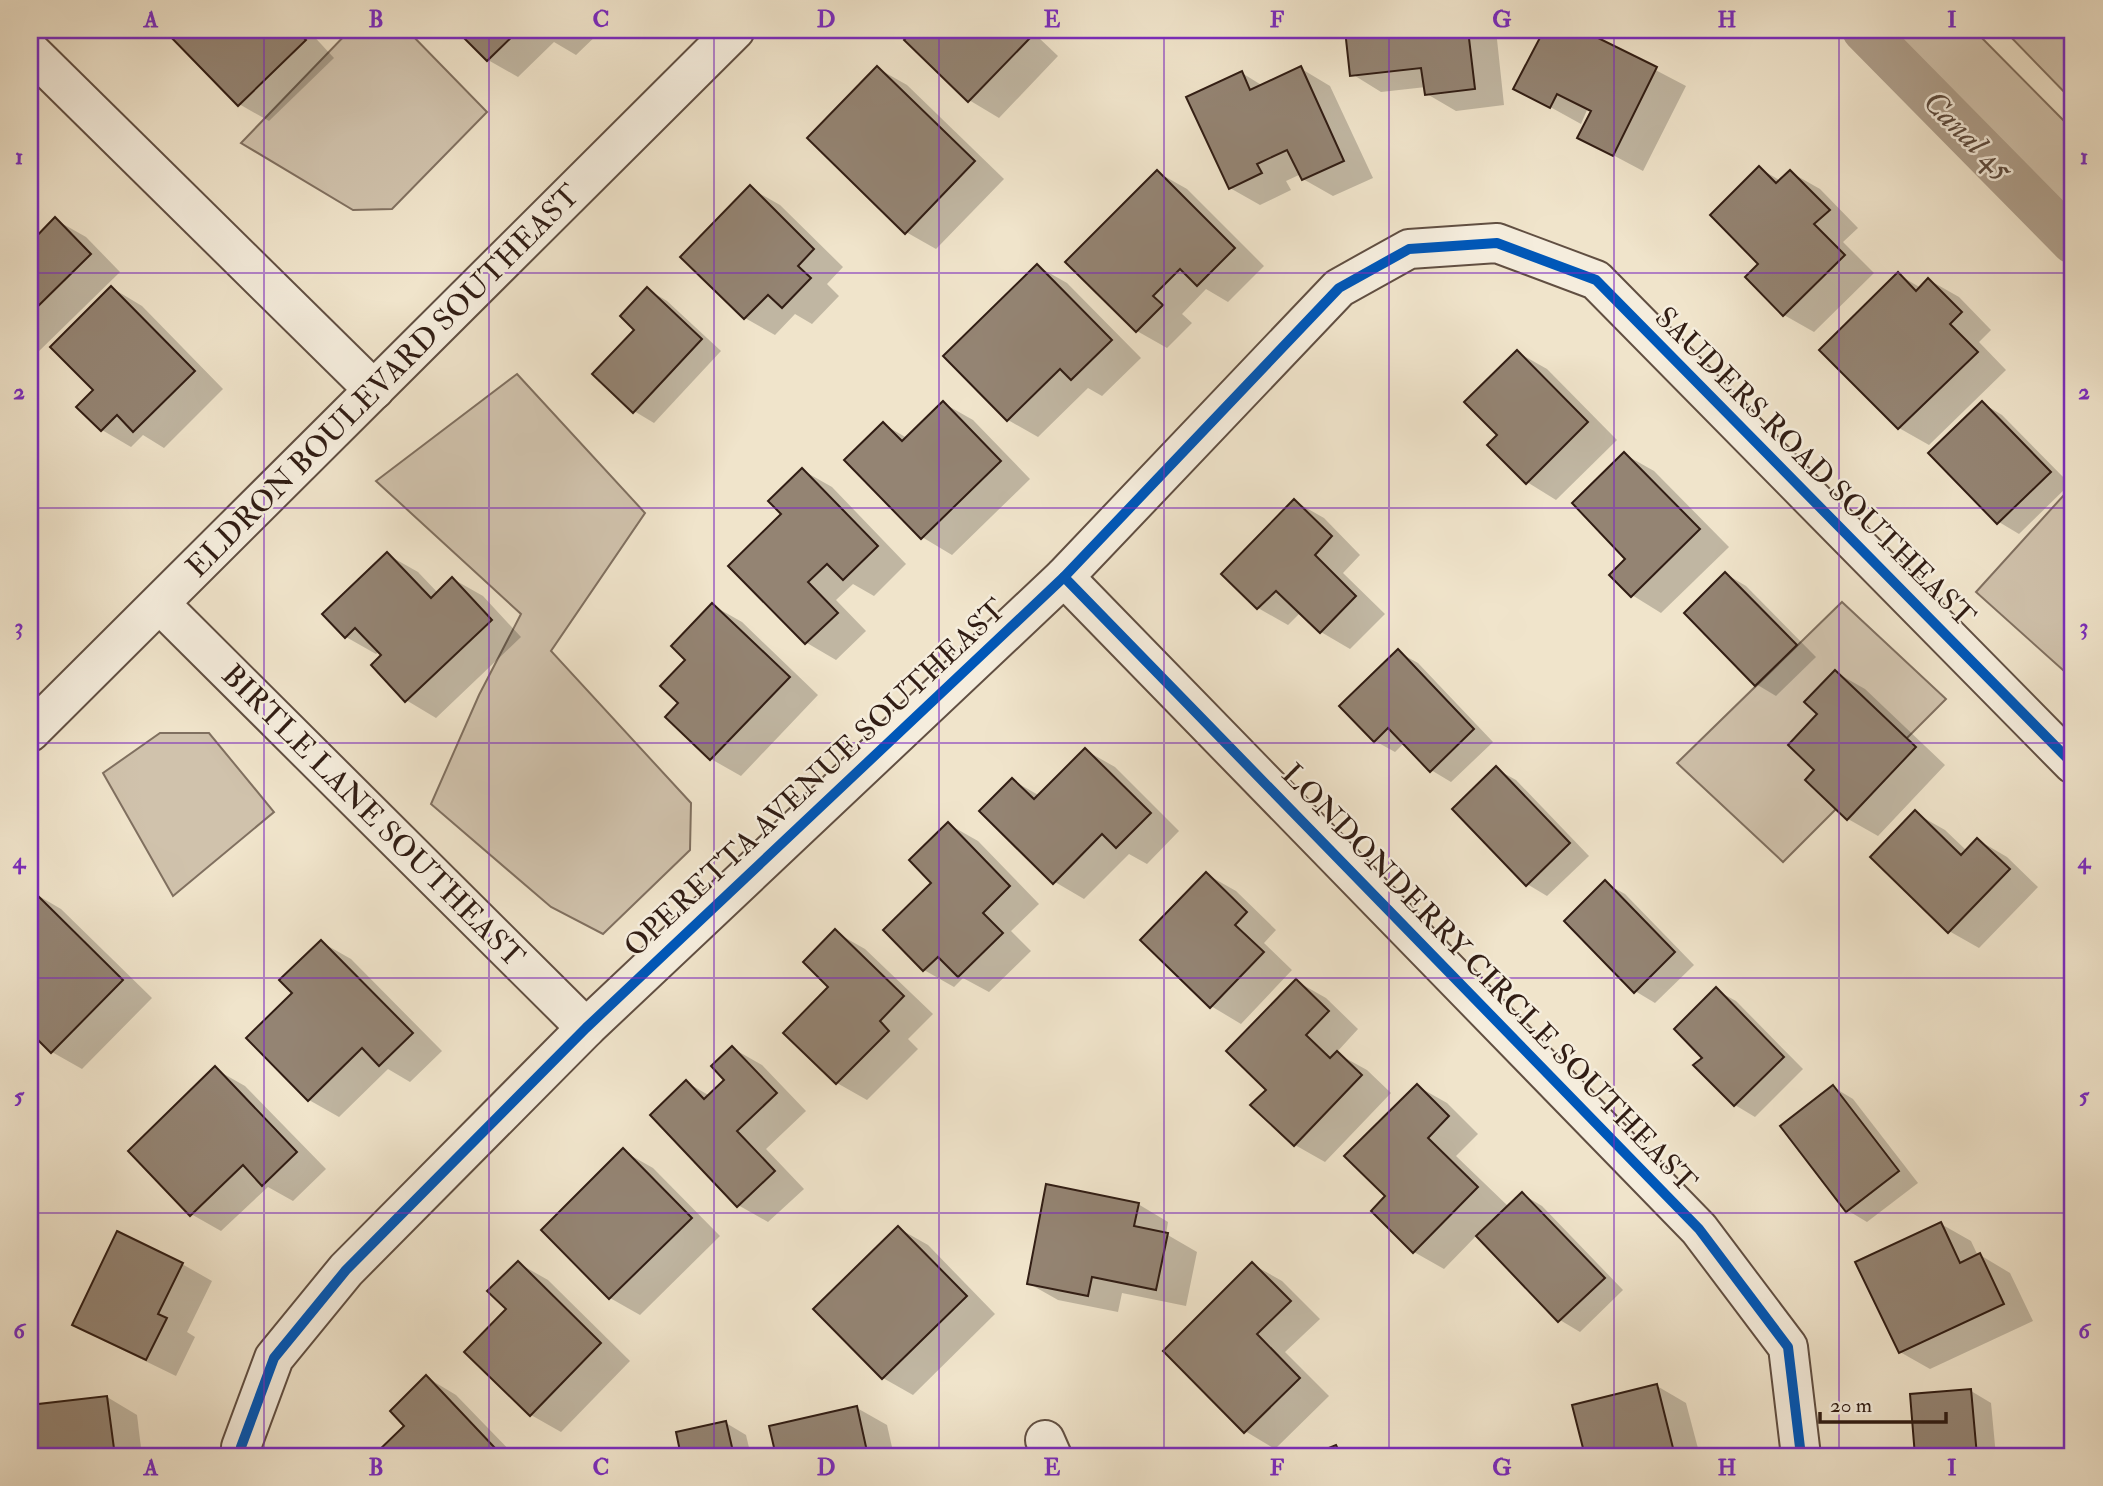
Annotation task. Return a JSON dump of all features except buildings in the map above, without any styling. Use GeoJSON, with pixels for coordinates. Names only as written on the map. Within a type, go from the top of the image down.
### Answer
{"type":"FeatureCollection","features":[{"type":"Feature","properties":{"kind":"street","name":"ELDRON BOULEVARD SOUTHEAST"},"geometry":{"type":"LineString","coordinates":[[30,732],[735,30]]}},
{"type":"Feature","properties":{"kind":"street"},"geometry":{"type":"LineString","coordinates":[[30,51],[374,390]]}},
{"type":"Feature","properties":{"kind":"street","name":"OPERETTA AVENUE SOUTHEAST"},"geometry":{"type":"LineString","coordinates":[[242,1451],[274,1358],[346,1270],[586,1028],[1064,577],[1339,288],[1409,249],[1497,243]]}},
{"type":"Feature","properties":{"kind":"street","name":"SAUDERS ROAD SOUTHEAST"},"geometry":{"type":"LineString","coordinates":[[1497,243],[1596,280],[2073,764]]}},
{"type":"Feature","properties":{"kind":"street","name":"LONDONDERRY CIRCLE SOUTHEAST"},"geometry":{"type":"LineString","coordinates":[[1064,577],[1699,1230],[1788,1346],[1801,1456]]}},
{"type":"Feature","properties":{"kind":"street","name":"BIRTLE LANE SOUTHEAST"},"geometry":{"type":"LineString","coordinates":[[160,604],[586,1028]]}},
{"type":"Feature","properties":{"kind":"shaded area"},"geometry":{"type":"Polygon","coordinates":[[[350,30],[407,30],[487,112],[392,209],[353,210],[241,143],[350,30]]]}},
{"type":"Feature","properties":{"kind":"shaded area"},"geometry":{"type":"Polygon","coordinates":[[[1903,30],[1974,30],[2073,130],[2073,238],[1889,43],[1903,30]]]}},
{"type":"Feature","properties":{"kind":"shaded area"},"geometry":{"type":"Polygon","coordinates":[[[2004,30],[2073,30],[2073,101],[2004,30]]]}},
{"type":"Feature","properties":{"kind":"shaded area"},"geometry":{"type":"Polygon","coordinates":[[[517,374],[645,513],[551,651],[691,803],[690,850],[603,934],[551,907],[431,804],[479,695],[521,614],[376,481],[517,374]]]}},
{"type":"Feature","properties":{"kind":"shaded area"},"geometry":{"type":"Polygon","coordinates":[[[2073,485],[2073,679],[1976,592],[2073,485]]]}},
{"type":"Feature","properties":{"kind":"shaded area"},"geometry":{"type":"Polygon","coordinates":[[[1842,602],[1946,699],[1783,862],[1677,763],[1842,602]]]}},
{"type":"Feature","properties":{"kind":"shaded area"},"geometry":{"type":"Polygon","coordinates":[[[160,733],[209,733],[274,812],[173,896],[103,773],[160,733]]]}},
{"type":"Feature","properties":{"kind":"waterway","name":"Canal 45"},"geometry":{"type":"LineString","coordinates":[[1864,30],[2073,242]]}},
{"type":"Feature","properties":{"kind":"cycle path"},"geometry":{"type":"LineString","coordinates":[[244,1456],[241,1447],[274,1358],[346,1270],[586,1028],[1064,577],[1339,288],[1409,249],[1497,243],[1596,280],[2073,764]]}},
{"type":"Feature","properties":{"kind":"cycle path"},"geometry":{"type":"LineString","coordinates":[[1064,577],[1699,1229],[1788,1347],[1801,1456]]}}]}
